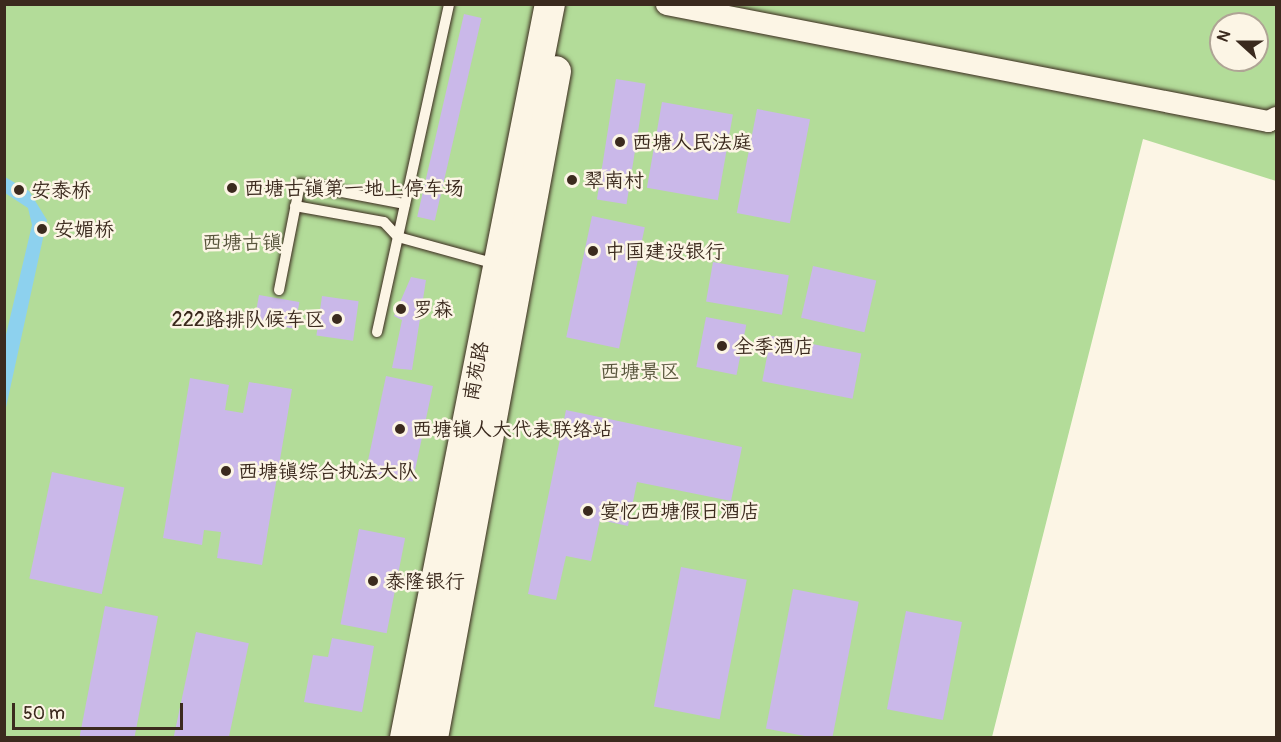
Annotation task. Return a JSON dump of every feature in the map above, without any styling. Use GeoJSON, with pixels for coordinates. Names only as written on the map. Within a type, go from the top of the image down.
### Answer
{"type":"FeatureCollection","features":[{"type":"Feature","properties":{"kind":"main road","name":"南苑路"},"geometry":{"type":"LineString","coordinates":[[405,738],[496,264],[550,4]]}},
{"type":"Feature","properties":{"kind":"main road","name":"南苑路"},"geometry":{"type":"LineString","coordinates":[[433,738],[568,4]]}},
{"type":"Feature","properties":{"kind":"street"},"geometry":{"type":"LineString","coordinates":[[666,4],[1268,122],[1276,117]]}},
{"type":"Feature","properties":{"kind":"lane"},"geometry":{"type":"LineString","coordinates":[[377,332],[449,4]]}},
{"type":"Feature","properties":{"kind":"lane"},"geometry":{"type":"LineString","coordinates":[[279,290],[300,184],[405,204]]}},
{"type":"Feature","properties":{"kind":"lane"},"geometry":{"type":"LineString","coordinates":[[296,206],[384,222],[398,237],[496,264]]}},
{"type":"Feature","properties":{"kind":"green space","name":"西塘景区"},"geometry":{"type":"Polygon","coordinates":[[[4,5],[1276,5],[1276,181],[1143,139],[992,737],[5,737],[4,5]]]}},
{"type":"Feature","properties":{"kind":"water"},"geometry":{"type":"Polygon","coordinates":[[[5,177],[29,191],[47,220],[5,412],[5,339],[32,225],[28,208],[5,193],[5,177]]]}},
{"type":"Feature","properties":{"kind":"building"},"geometry":{"type":"Polygon","coordinates":[[[464,14],[482,18],[435,221],[417,217],[464,14]]]}},
{"type":"Feature","properties":{"kind":"building","name":"西塘人民法庭"},"geometry":{"type":"Polygon","coordinates":[[[616,79],[646,84],[627,204],[597,199],[616,79]]]}},
{"type":"Feature","properties":{"kind":"building"},"geometry":{"type":"Polygon","coordinates":[[[662,102],[733,115],[718,200],[647,188],[662,102]]]}},
{"type":"Feature","properties":{"kind":"building"},"geometry":{"type":"Polygon","coordinates":[[[757,109],[810,119],[790,223],[737,213],[757,109]]]}},
{"type":"Feature","properties":{"kind":"building"},"geometry":{"type":"Polygon","coordinates":[[[592,216],[645,227],[619,349],[566,337],[592,216]]]}},
{"type":"Feature","properties":{"kind":"building"},"geometry":{"type":"Polygon","coordinates":[[[713,262],[789,275],[782,315],[706,301],[713,262]]]}},
{"type":"Feature","properties":{"kind":"building"},"geometry":{"type":"Polygon","coordinates":[[[813,266],[876,281],[864,332],[801,318],[813,266]]]}},
{"type":"Feature","properties":{"kind":"building"},"geometry":{"type":"Polygon","coordinates":[[[411,277],[426,280],[412,370],[392,368],[402,320],[394,316],[411,277]]]}},
{"type":"Feature","properties":{"kind":"building"},"geometry":{"type":"Polygon","coordinates":[[[259,295],[299,302],[295,329],[254,322],[259,295]]]}},
{"type":"Feature","properties":{"kind":"building","name":"222路排队候车区"},"geometry":{"type":"Polygon","coordinates":[[[322,296],[359,301],[353,341],[316,336],[322,296]]]}},
{"type":"Feature","properties":{"kind":"building","name":"全季酒店"},"geometry":{"type":"Polygon","coordinates":[[[706,317],[746,325],[737,375],[696,367],[706,317]]]}},
{"type":"Feature","properties":{"kind":"building"},"geometry":{"type":"Polygon","coordinates":[[[771,336],[861,354],[853,399],[762,381],[771,336]]]}},
{"type":"Feature","properties":{"kind":"building","name":"西塘镇人大代表联络站"},"geometry":{"type":"Polygon","coordinates":[[[386,376],[433,386],[413,482],[366,472],[386,376]]]}},
{"type":"Feature","properties":{"kind":"building","name":"西塘镇综合执法大队"},"geometry":{"type":"Polygon","coordinates":[[[190,378],[229,385],[225,410],[243,413],[249,382],[292,389],[262,565],[217,558],[221,532],[204,530],[202,545],[163,538],[190,378]]]}},
{"type":"Feature","properties":{"kind":"building","name":"宴忆西塘假日酒店"},"geometry":{"type":"Polygon","coordinates":[[[566,410],[742,447],[731,501],[637,482],[628,526],[600,520],[591,561],[566,556],[556,600],[528,594],[566,410]]]}},
{"type":"Feature","properties":{"kind":"building"},"geometry":{"type":"Polygon","coordinates":[[[52,472],[124,487],[102,594],[29,579],[52,472]]]}},
{"type":"Feature","properties":{"kind":"building","name":"泰隆银行"},"geometry":{"type":"Polygon","coordinates":[[[359,529],[405,538],[387,633],[340,624],[359,529]]]}},
{"type":"Feature","properties":{"kind":"building"},"geometry":{"type":"Polygon","coordinates":[[[681,567],[747,580],[720,719],[654,706],[681,567]]]}},
{"type":"Feature","properties":{"kind":"building"},"geometry":{"type":"Polygon","coordinates":[[[793,589],[859,602],[832,738],[815,738],[766,728],[793,589]]]}},
{"type":"Feature","properties":{"kind":"building"},"geometry":{"type":"Polygon","coordinates":[[[105,606],[158,616],[134,738],[79,738],[105,606]]]}},
{"type":"Feature","properties":{"kind":"building"},"geometry":{"type":"Polygon","coordinates":[[[906,611],[962,622],[943,720],[887,709],[906,611]]]}},
{"type":"Feature","properties":{"kind":"building"},"geometry":{"type":"Polygon","coordinates":[[[196,632],[249,643],[229,738],[174,738],[196,632]]]}},
{"type":"Feature","properties":{"kind":"building"},"geometry":{"type":"Polygon","coordinates":[[[332,638],[374,646],[362,712],[304,702],[313,655],[328,657],[332,638]]]}},
{"type":"Feature","properties":{"kind":"place","name":"西塘人民法庭"},"geometry":{"type":"Point","coordinates":[620,142]}},
{"type":"Feature","properties":{"kind":"place","name":"翠南村"},"geometry":{"type":"Point","coordinates":[572,180]}},
{"type":"Feature","properties":{"kind":"place","name":"西塘古镇第一地上停车场"},"geometry":{"type":"Point","coordinates":[232,188]}},
{"type":"Feature","properties":{"kind":"place","name":"安泰桥"},"geometry":{"type":"Point","coordinates":[19,190]}},
{"type":"Feature","properties":{"kind":"place","name":"安媚桥"},"geometry":{"type":"Point","coordinates":[42,229]}},
{"type":"Feature","properties":{"kind":"place","name":"中国建设银行"},"geometry":{"type":"Point","coordinates":[593,251]}},
{"type":"Feature","properties":{"kind":"place","name":"罗森"},"geometry":{"type":"Point","coordinates":[401,309]}},
{"type":"Feature","properties":{"kind":"place","name":"222路排队候车区"},"geometry":{"type":"Point","coordinates":[337,319]}},
{"type":"Feature","properties":{"kind":"place","name":"全季酒店"},"geometry":{"type":"Point","coordinates":[722,346]}},
{"type":"Feature","properties":{"kind":"place","name":"西塘镇人大代表联络站"},"geometry":{"type":"Point","coordinates":[400,429]}},
{"type":"Feature","properties":{"kind":"place","name":"西塘镇综合执法大队"},"geometry":{"type":"Point","coordinates":[226,471]}},
{"type":"Feature","properties":{"kind":"place","name":"宴忆西塘假日酒店"},"geometry":{"type":"Point","coordinates":[588,511]}},
{"type":"Feature","properties":{"kind":"place","name":"泰隆银行"},"geometry":{"type":"Point","coordinates":[373,581]}},
{"type":"Feature","properties":{"kind":"park label","name":"西塘古镇"},"geometry":{"type":"Point","coordinates":[242,242]}}]}
